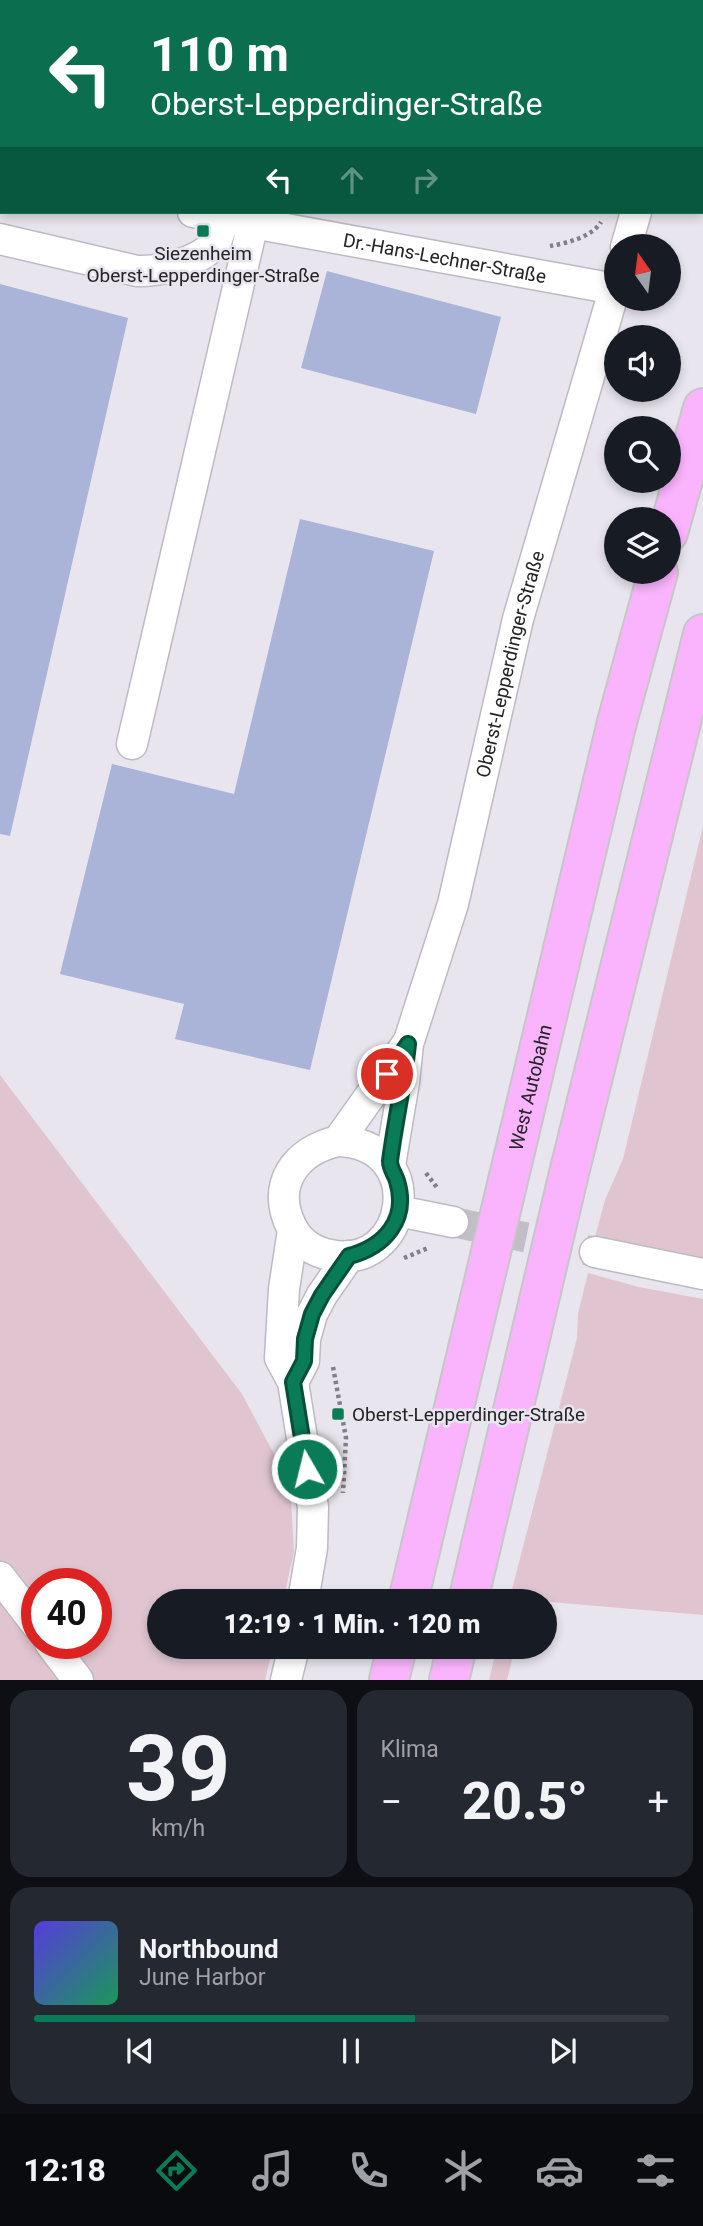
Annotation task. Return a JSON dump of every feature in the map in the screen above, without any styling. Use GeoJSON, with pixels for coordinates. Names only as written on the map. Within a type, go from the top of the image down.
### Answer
{"type":"FeatureCollection","features":[{"type":"Feature","properties":{"kind":"highway"},"geometry":{"type":"LineString","coordinates":[[675,507],[703,408]]}},
{"type":"Feature","properties":{"kind":"highway","name":"West Autobahn"},"geometry":{"type":"LineString","coordinates":[[411,1589],[617,722],[655,584]]}},
{"type":"Feature","properties":{"kind":"highway"},"geometry":{"type":"LineString","coordinates":[[471,1589],[569,1173],[703,634]]}},
{"type":"Feature","properties":{"kind":"highway"},"geometry":{"type":"LineString","coordinates":[[389,1680],[394,1659]]}},
{"type":"Feature","properties":{"kind":"highway"},"geometry":{"type":"LineString","coordinates":[[450,1680],[454,1659]]}},
{"type":"Feature","properties":{"kind":"street","name":"Dr.-Hans-Lechner-Straße"},"geometry":{"type":"LineString","coordinates":[[203,214],[604,284]]}},
{"type":"Feature","properties":{"kind":"street"},"geometry":{"type":"LineString","coordinates":[[630,234],[635,214]]}},
{"type":"Feature","properties":{"kind":"street"},"geometry":{"type":"LineString","coordinates":[[0,239],[138,271],[153,272],[177,266],[200,255],[216,242],[223,218]]}},
{"type":"Feature","properties":{"kind":"street"},"geometry":{"type":"LineString","coordinates":[[132,744],[253,223]]}},
{"type":"Feature","properties":{"kind":"street","name":"Oberst-Lepperdinger-Straße"},"geometry":{"type":"LineString","coordinates":[[398,1211],[400,1196],[390,1165],[408,1044],[453,904],[518,619],[607,312]]}},
{"type":"Feature","properties":{"kind":"street","name":"Oberst-Lepperdinger-Straße"},"geometry":{"type":"LineString","coordinates":[[338,1141],[408,1044]]}},
{"type":"Feature","properties":{"kind":"street"},"geometry":{"type":"LineString","coordinates":[[390,1165],[362,1144],[338,1141],[319,1146],[302,1157],[290,1173],[284,1192],[285,1212],[293,1230],[312,1248],[336,1256],[366,1252],[381,1242],[392,1229],[398,1211],[445,1234]]}},
{"type":"Feature","properties":{"kind":"street"},"geometry":{"type":"LineString","coordinates":[[293,1230],[284,1289],[280,1358],[293,1382],[313,1507],[312,1548],[305,1589]]}},
{"type":"Feature","properties":{"kind":"street"},"geometry":{"type":"LineString","coordinates":[[595,1252],[703,1274]]}},
{"type":"Feature","properties":{"kind":"street"},"geometry":{"type":"LineString","coordinates":[[293,1382],[304,1361],[305,1339],[312,1314],[349,1256]]}},
{"type":"Feature","properties":{"kind":"street"},"geometry":{"type":"LineString","coordinates":[[0,1577],[21,1604]]}},
{"type":"Feature","properties":{"kind":"street"},"geometry":{"type":"LineString","coordinates":[[62,1659],[78,1680]]}},
{"type":"Feature","properties":{"kind":"street"},"geometry":{"type":"LineString","coordinates":[[286,1680],[290,1659]]}},
{"type":"Feature","properties":{"kind":"path"},"geometry":{"type":"LineString","coordinates":[[396,1264],[445,1234]]}},
{"type":"Feature","properties":{"kind":"path"},"geometry":{"type":"LineString","coordinates":[[332,1359],[346,1438],[342,1502]]}},
{"type":"Feature","properties":{"kind":"shaded area"},"geometry":{"type":"Polygon","coordinates":[[[703,826],[703,1262],[595,1237],[605,1200],[623,1159],[703,826]]]}},
{"type":"Feature","properties":{"kind":"shaded area"},"geometry":{"type":"Polygon","coordinates":[[[0,1075],[242,1394],[290,1484],[294,1552],[286,1589],[147,1589],[147,1659],[270,1659],[265,1680],[0,1680],[0,1075]]]}},
{"type":"Feature","properties":{"kind":"shaded area"},"geometry":{"type":"Polygon","coordinates":[[[588,1273],[639,1287],[703,1299],[703,1615],[557,1603],[557,1589],[512,1589],[577,1338],[578,1313],[588,1273]]]}},
{"type":"Feature","properties":{"kind":"shaded area"},"geometry":{"type":"Polygon","coordinates":[[[494,1659],[512,1659],[507,1680],[489,1680],[494,1659]]]}},
{"type":"Feature","properties":{"kind":"building"},"geometry":{"type":"Polygon","coordinates":[[[327,271],[501,317],[476,414],[301,368],[327,271]]]}},
{"type":"Feature","properties":{"kind":"building"},"geometry":{"type":"Polygon","coordinates":[[[0,284],[128,318],[10,836],[0,834],[0,284]]]}},
{"type":"Feature","properties":{"kind":"building"},"geometry":{"type":"Polygon","coordinates":[[[300,519],[434,551],[310,1070],[175,1039],[184,1004],[60,974],[112,764],[234,794],[300,519]]]}},
{"type":"Feature","properties":{"kind":"tunnel"},"geometry":{"type":"LineString","coordinates":[[453,1222],[595,1252]]}},
{"type":"Feature","properties":{"kind":"place","name":"Siezenheim Oberst-Lepperdinger-Straße"},"geometry":{"type":"Point","coordinates":[203,231]}},
{"type":"Feature","properties":{"kind":"place","name":"Oberst-Lepperdinger-Straße"},"geometry":{"type":"Point","coordinates":[338,1414]}},
{"type":"Feature","properties":{"kind":"route"},"geometry":{"type":"LineString","coordinates":[[307,1469],[293,1382],[304,1361],[305,1339],[312,1314],[349,1256],[366,1252],[381,1242],[392,1229],[398,1211],[400,1196],[390,1165],[408,1044],[387,1074]]}}]}
